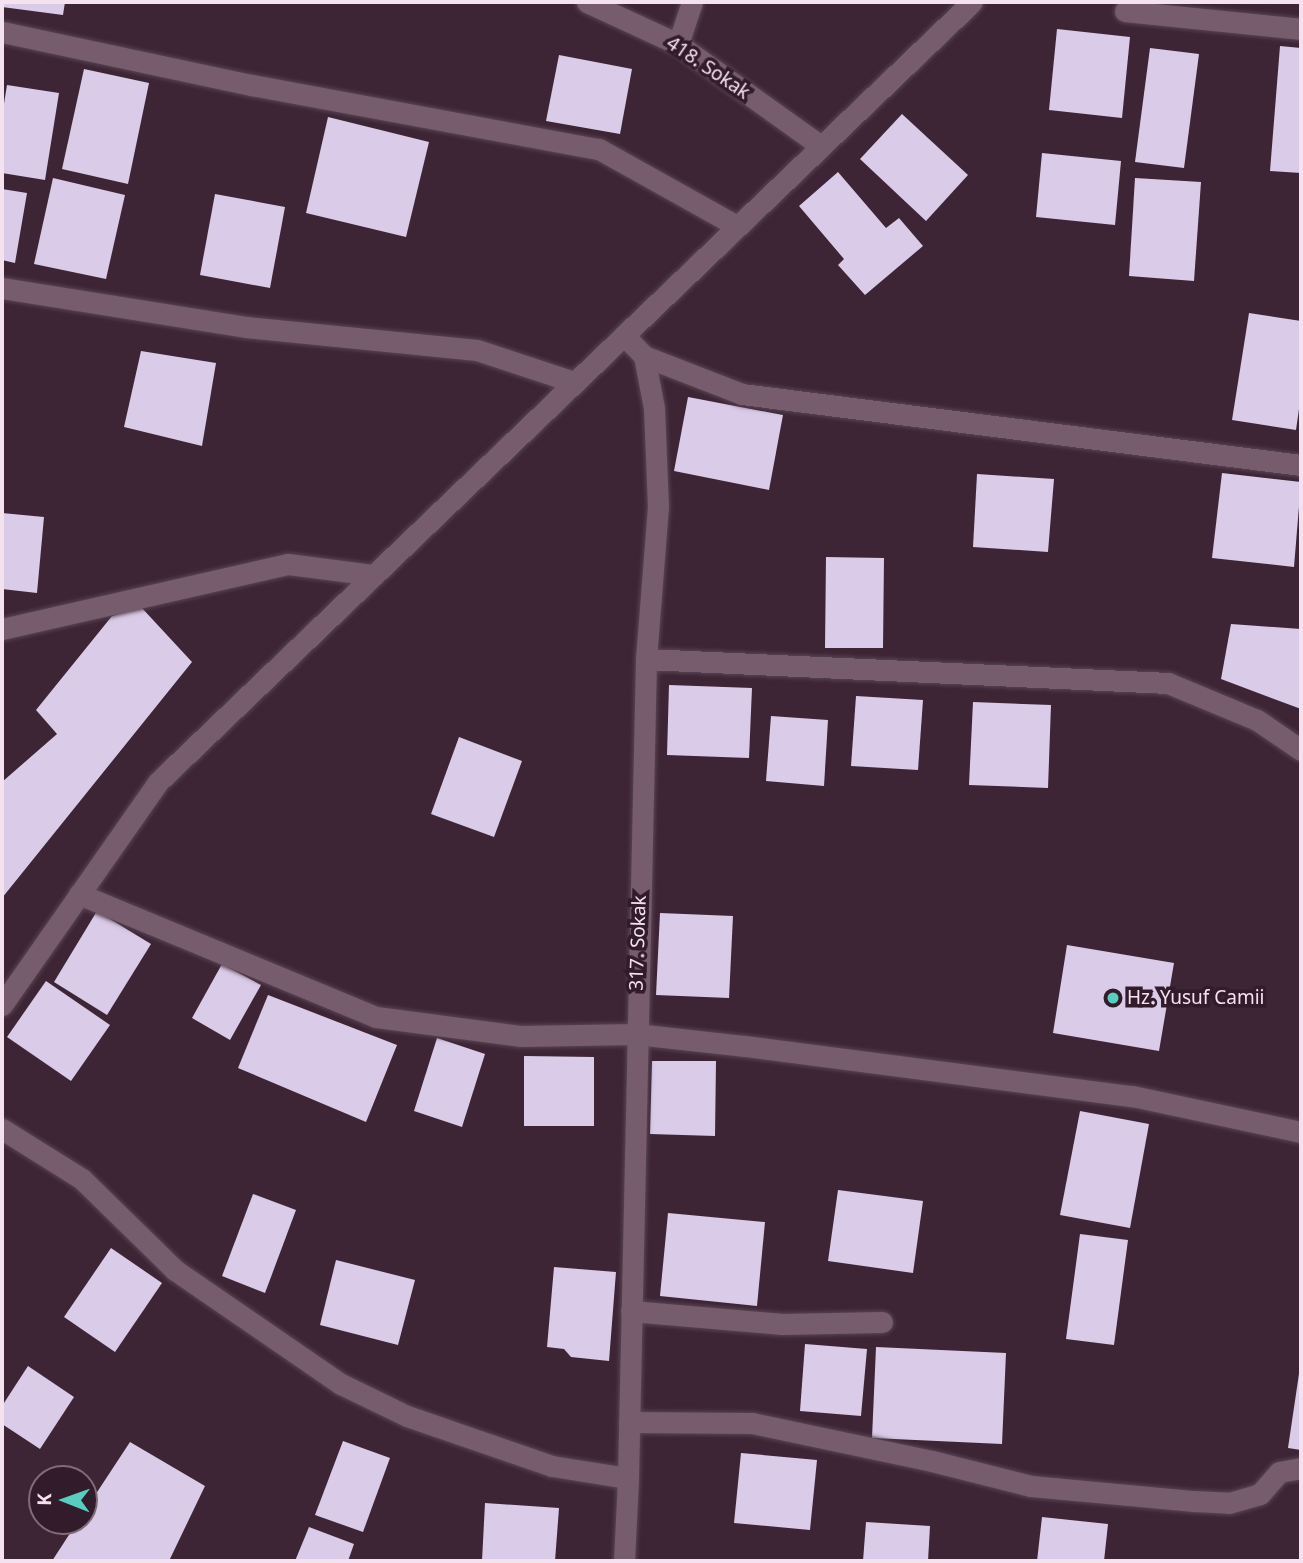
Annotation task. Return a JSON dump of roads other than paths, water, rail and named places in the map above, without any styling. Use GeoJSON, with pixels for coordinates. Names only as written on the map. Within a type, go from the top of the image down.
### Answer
{"type":"FeatureCollection","features":[{"type":"Feature","properties":{"kind":"street","name":"418. Sokak"},"geometry":{"type":"LineString","coordinates":[[587,2],[678,44],[821,146]]}},
{"type":"Feature","properties":{"kind":"street"},"geometry":{"type":"LineString","coordinates":[[678,44],[692,2]]}},
{"type":"Feature","properties":{"kind":"street"},"geometry":{"type":"LineString","coordinates":[[2,1005],[158,782],[972,2]]}},
{"type":"Feature","properties":{"kind":"street"},"geometry":{"type":"LineString","coordinates":[[1125,11],[1301,29]]}},
{"type":"Feature","properties":{"kind":"street"},"geometry":{"type":"LineString","coordinates":[[2,32],[252,85],[599,149],[737,226]]}},
{"type":"Feature","properties":{"kind":"street"},"geometry":{"type":"LineString","coordinates":[[2,288],[246,327],[477,350],[573,382]]}},
{"type":"Feature","properties":{"kind":"street"},"geometry":{"type":"LineString","coordinates":[[624,334],[644,356],[742,394],[1301,465]]}},
{"type":"Feature","properties":{"kind":"street","name":"317. Sokak"},"geometry":{"type":"LineString","coordinates":[[624,1561],[646,659],[658,507],[654,408],[644,356]]}},
{"type":"Feature","properties":{"kind":"street"},"geometry":{"type":"LineString","coordinates":[[2,629],[288,565],[374,575]]}},
{"type":"Feature","properties":{"kind":"street"},"geometry":{"type":"LineString","coordinates":[[646,659],[1168,683],[1257,720],[1301,750]]}},
{"type":"Feature","properties":{"kind":"street"},"geometry":{"type":"LineString","coordinates":[[79,894],[376,1017],[520,1036],[636,1034],[1132,1096],[1301,1132]]}},
{"type":"Feature","properties":{"kind":"street"},"geometry":{"type":"LineString","coordinates":[[2,1129],[82,1179],[175,1270],[341,1384],[407,1416],[552,1466],[628,1478]]}},
{"type":"Feature","properties":{"kind":"street"},"geometry":{"type":"LineString","coordinates":[[631,1311],[782,1324],[882,1322]]}},
{"type":"Feature","properties":{"kind":"street"},"geometry":{"type":"LineString","coordinates":[[629,1422],[752,1423],[932,1461],[1031,1486],[1194,1501],[1229,1503],[1260,1494],[1279,1472],[1301,1468]]}},
{"type":"Feature","properties":{"kind":"place","name":"Hz. Yusuf Camii"},"geometry":{"type":"Point","coordinates":[1113,998]}}]}
